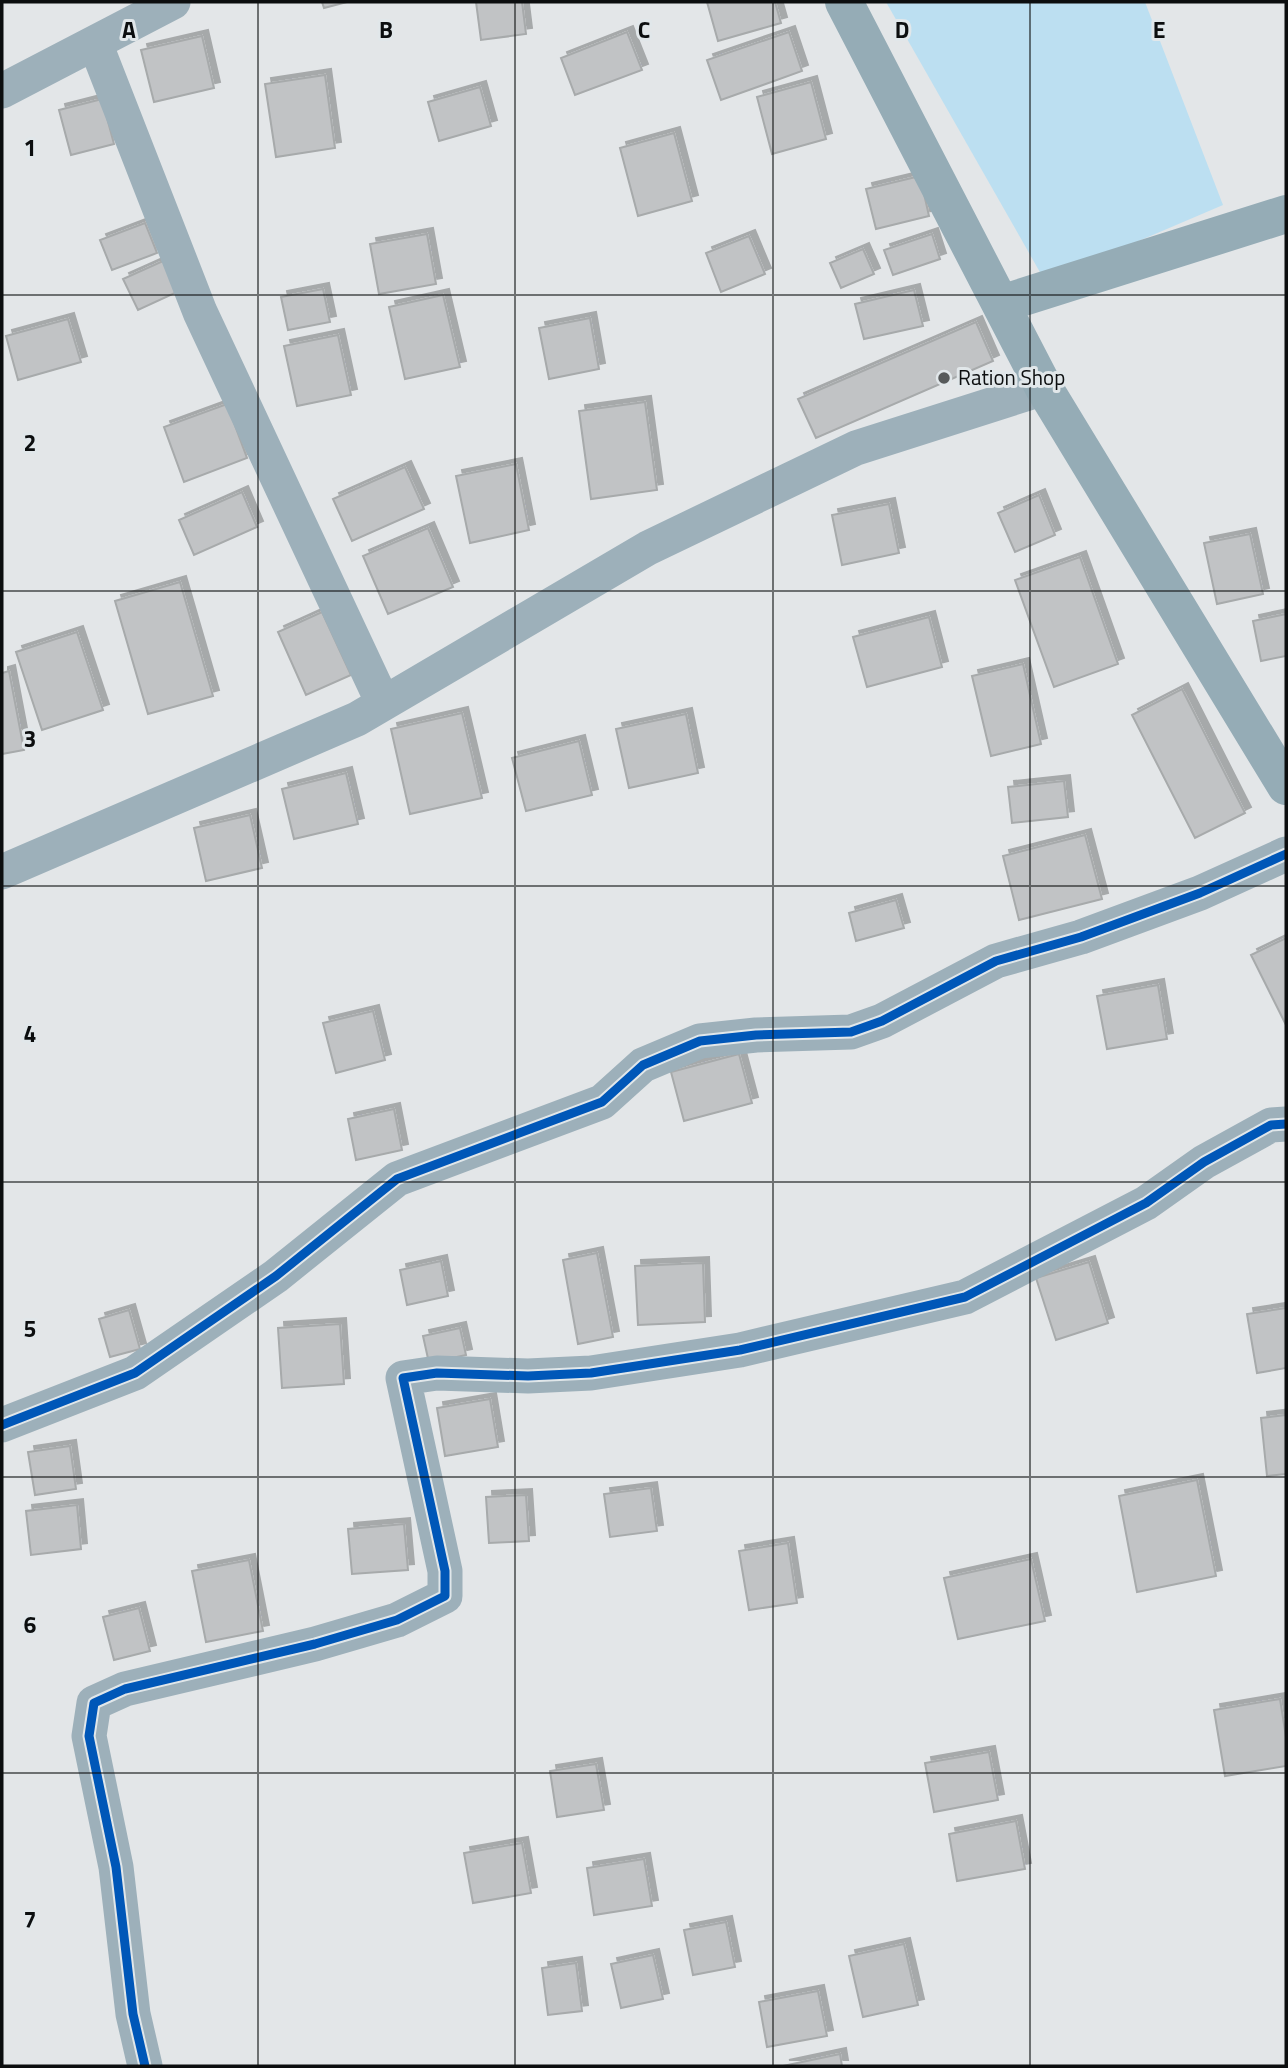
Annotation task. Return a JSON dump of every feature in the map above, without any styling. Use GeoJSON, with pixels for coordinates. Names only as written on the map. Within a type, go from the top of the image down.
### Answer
{"type":"FeatureCollection","features":[{"type":"Feature","properties":{"kind":"main road"},"geometry":{"type":"LineString","coordinates":[[844,2],[1044,388],[1286,786]]}},
{"type":"Feature","properties":{"kind":"main road"},"geometry":{"type":"LineString","coordinates":[[1000,304],[1286,214]]}},
{"type":"Feature","properties":{"kind":"street"},"geometry":{"type":"LineString","coordinates":[[2,91],[173,2]]}},
{"type":"Feature","properties":{"kind":"street"},"geometry":{"type":"LineString","coordinates":[[95,43],[200,312],[383,704]]}},
{"type":"Feature","properties":{"kind":"street"},"geometry":{"type":"LineString","coordinates":[[2,872],[357,719],[648,548],[856,448],[1044,388]]}},
{"type":"Feature","properties":{"kind":"street"},"geometry":{"type":"LineString","coordinates":[[2,1425],[135,1373],[276,1276],[397,1180],[602,1102],[643,1065],[700,1041],[756,1035],[851,1032],[882,1021],[996,961],[1081,937],[1200,893],[1286,854]]}},
{"type":"Feature","properties":{"kind":"street"},"geometry":{"type":"LineString","coordinates":[[145,2066],[133,2014],[116,1867],[89,1736],[94,1703],[125,1689],[315,1644],[397,1620],[445,1596],[445,1571],[403,1378],[437,1373],[528,1376],[591,1373],[740,1350],[965,1297],[1146,1203],[1204,1162],[1271,1125],[1286,1124]]}},
{"type":"Feature","properties":{"kind":"shaded area"},"geometry":{"type":"Polygon","coordinates":[[[886,2],[1145,2],[1223,205],[1045,281],[886,2]]]}},
{"type":"Feature","properties":{"kind":"building"},"geometry":{"type":"Polygon","coordinates":[[[322,2],[347,2],[324,8],[322,2]]]}},
{"type":"Feature","properties":{"kind":"building"},"geometry":{"type":"Polygon","coordinates":[[[476,2],[522,2],[526,34],[481,40],[476,2]]]}},
{"type":"Feature","properties":{"kind":"building"},"geometry":{"type":"Polygon","coordinates":[[[707,2],[775,2],[781,23],[718,41],[707,2]]]}},
{"type":"Feature","properties":{"kind":"building"},"geometry":{"type":"Polygon","coordinates":[[[627,32],[642,70],[575,95],[561,58],[627,32]]]}},
{"type":"Feature","properties":{"kind":"building"},"geometry":{"type":"Polygon","coordinates":[[[789,32],[802,71],[721,100],[707,60],[789,32]]]}},
{"type":"Feature","properties":{"kind":"building"},"geometry":{"type":"Polygon","coordinates":[[[202,36],[214,88],[154,102],[141,50],[202,36]]]}},
{"type":"Feature","properties":{"kind":"building"},"geometry":{"type":"Polygon","coordinates":[[[325,75],[335,148],[276,157],[265,84],[325,75]]]}},
{"type":"Feature","properties":{"kind":"building"},"geometry":{"type":"Polygon","coordinates":[[[811,82],[826,139],[772,154],[757,97],[811,82]]]}},
{"type":"Feature","properties":{"kind":"building"},"geometry":{"type":"Polygon","coordinates":[[[480,87],[491,126],[439,141],[428,102],[480,87]]]}},
{"type":"Feature","properties":{"kind":"building"},"geometry":{"type":"Polygon","coordinates":[[[102,99],[114,144],[71,155],[59,110],[102,99]]]}},
{"type":"Feature","properties":{"kind":"building"},"geometry":{"type":"Polygon","coordinates":[[[674,133],[692,201],[638,216],[620,148],[674,133]]]}},
{"type":"Feature","properties":{"kind":"building"},"geometry":{"type":"Polygon","coordinates":[[[920,176],[929,216],[876,229],[866,189],[920,176]]]}},
{"type":"Feature","properties":{"kind":"building"},"geometry":{"type":"Polygon","coordinates":[[[145,223],[157,253],[112,270],[100,240],[145,223]]]}},
{"type":"Feature","properties":{"kind":"building"},"geometry":{"type":"Polygon","coordinates":[[[427,234],[436,284],[379,294],[370,244],[427,234]]]}},
{"type":"Feature","properties":{"kind":"building"},"geometry":{"type":"Polygon","coordinates":[[[932,234],[940,259],[893,275],[884,250],[932,234]]]}},
{"type":"Feature","properties":{"kind":"building"},"geometry":{"type":"Polygon","coordinates":[[[749,236],[765,274],[721,292],[706,253],[749,236]]]}},
{"type":"Feature","properties":{"kind":"building"},"geometry":{"type":"Polygon","coordinates":[[[863,249],[874,274],[841,288],[830,263],[863,249]]]}},
{"type":"Feature","properties":{"kind":"building"},"geometry":{"type":"Polygon","coordinates":[[[163,261],[177,292],[138,310],[123,279],[163,261]]]}},
{"type":"Feature","properties":{"kind":"building"},"geometry":{"type":"Polygon","coordinates":[[[323,289],[330,322],[288,330],[281,297],[323,289]]]}},
{"type":"Feature","properties":{"kind":"building"},"geometry":{"type":"Polygon","coordinates":[[[914,290],[923,326],[864,339],[855,304],[914,290]]]}},
{"type":"Feature","properties":{"kind":"building"},"geometry":{"type":"Polygon","coordinates":[[[443,295],[460,367],[405,379],[389,307],[443,295]]]}},
{"type":"Feature","properties":{"kind":"building"},"geometry":{"type":"Polygon","coordinates":[[[590,318],[599,369],[549,379],[539,328],[590,318]]]}},
{"type":"Feature","properties":{"kind":"building"},"geometry":{"type":"Polygon","coordinates":[[[68,319],[81,362],[18,380],[6,336],[68,319]]]}},
{"type":"Feature","properties":{"kind":"building"},"geometry":{"type":"Polygon","coordinates":[[[976,322],[993,361],[816,438],[798,399],[976,322]]]}},
{"type":"Feature","properties":{"kind":"building"},"geometry":{"type":"Polygon","coordinates":[[[338,335],[351,395],[297,406],[284,346],[338,335]]]}},
{"type":"Feature","properties":{"kind":"building"},"geometry":{"type":"Polygon","coordinates":[[[645,402],[657,490],[591,499],[579,411],[645,402]]]}},
{"type":"Feature","properties":{"kind":"building"},"geometry":{"type":"Polygon","coordinates":[[[227,404],[247,458],[184,482],[164,427],[227,404]]]}},
{"type":"Feature","properties":{"kind":"building"},"geometry":{"type":"Polygon","coordinates":[[[516,464],[529,530],[470,543],[456,476],[516,464]]]}},
{"type":"Feature","properties":{"kind":"building"},"geometry":{"type":"Polygon","coordinates":[[[405,467],[424,509],[352,541],[333,499],[405,467]]]}},
{"type":"Feature","properties":{"kind":"building"},"geometry":{"type":"Polygon","coordinates":[[[242,492],[257,527],[194,555],[179,520],[242,492]]]}},
{"type":"Feature","properties":{"kind":"building"},"geometry":{"type":"Polygon","coordinates":[[[1039,495],[1055,535],[1015,552],[998,513],[1039,495]]]}},
{"type":"Feature","properties":{"kind":"building"},"geometry":{"type":"Polygon","coordinates":[[[889,504],[899,553],[842,565],[832,515],[889,504]]]}},
{"type":"Feature","properties":{"kind":"building"},"geometry":{"type":"Polygon","coordinates":[[[428,528],[453,587],[388,614],[363,556],[428,528]]]}},
{"type":"Feature","properties":{"kind":"building"},"geometry":{"type":"Polygon","coordinates":[[[1250,534],[1263,594],[1217,604],[1204,543],[1250,534]]]}},
{"type":"Feature","properties":{"kind":"building"},"geometry":{"type":"Polygon","coordinates":[[[1080,557],[1118,664],[1054,687],[1015,580],[1080,557]]]}},
{"type":"Feature","properties":{"kind":"building"},"geometry":{"type":"Polygon","coordinates":[[[180,582],[213,696],[148,714],[115,601],[180,582]]]}},
{"type":"Feature","properties":{"kind":"building"},"geometry":{"type":"Polygon","coordinates":[[[322,612],[351,675],[306,695],[278,632],[322,612]]]}},
{"type":"Feature","properties":{"kind":"building"},"geometry":{"type":"Polygon","coordinates":[[[1286,614],[1286,656],[1261,661],[1253,621],[1286,614]]]}},
{"type":"Feature","properties":{"kind":"building"},"geometry":{"type":"Polygon","coordinates":[[[929,617],[942,667],[867,687],[853,637],[929,617]]]}},
{"type":"Feature","properties":{"kind":"building"},"geometry":{"type":"Polygon","coordinates":[[[77,632],[103,710],[42,730],[16,652],[77,632]]]}},
{"type":"Feature","properties":{"kind":"building"},"geometry":{"type":"Polygon","coordinates":[[[1023,664],[1041,744],[991,756],[972,676],[1023,664]]]}},
{"type":"Feature","properties":{"kind":"building"},"geometry":{"type":"Polygon","coordinates":[[[9,671],[24,750],[2,754],[2,673],[9,671]]]}},
{"type":"Feature","properties":{"kind":"building"},"geometry":{"type":"Polygon","coordinates":[[[1182,689],[1245,813],[1195,838],[1132,715],[1182,689]]]}},
{"type":"Feature","properties":{"kind":"building"},"geometry":{"type":"Polygon","coordinates":[[[462,713],[482,798],[410,814],[391,729],[462,713]]]}},
{"type":"Feature","properties":{"kind":"building"},"geometry":{"type":"Polygon","coordinates":[[[686,714],[698,773],[629,788],[616,729],[686,714]]]}},
{"type":"Feature","properties":{"kind":"building"},"geometry":{"type":"Polygon","coordinates":[[[579,741],[592,795],[526,811],[512,758],[579,741]]]}},
{"type":"Feature","properties":{"kind":"building"},"geometry":{"type":"Polygon","coordinates":[[[346,773],[358,824],[294,839],[282,789],[346,773]]]}},
{"type":"Feature","properties":{"kind":"building"},"geometry":{"type":"Polygon","coordinates":[[[1064,781],[1068,817],[1012,823],[1008,787],[1064,781]]]}},
{"type":"Feature","properties":{"kind":"building"},"geometry":{"type":"Polygon","coordinates":[[[250,815],[262,868],[206,881],[194,828],[250,815]]]}},
{"type":"Feature","properties":{"kind":"building"},"geometry":{"type":"Polygon","coordinates":[[[1085,835],[1102,899],[1019,920],[1003,856],[1085,835]]]}},
{"type":"Feature","properties":{"kind":"building"},"geometry":{"type":"Polygon","coordinates":[[[896,900],[904,928],[856,941],[849,913],[896,900]]]}},
{"type":"Feature","properties":{"kind":"building"},"geometry":{"type":"Polygon","coordinates":[[[1286,938],[1286,1025],[1251,955],[1286,938]]]}},
{"type":"Feature","properties":{"kind":"building"},"geometry":{"type":"Polygon","coordinates":[[[1158,985],[1167,1039],[1107,1049],[1097,996],[1158,985]]]}},
{"type":"Feature","properties":{"kind":"building"},"geometry":{"type":"Polygon","coordinates":[[[373,1011],[385,1060],[336,1073],[323,1023],[373,1011]]]}},
{"type":"Feature","properties":{"kind":"building"},"geometry":{"type":"Polygon","coordinates":[[[739,1054],[752,1103],[684,1121],[671,1072],[739,1054]]]}},
{"type":"Feature","properties":{"kind":"building"},"geometry":{"type":"Polygon","coordinates":[[[394,1109],[402,1150],[356,1160],[348,1119],[394,1109]]]}},
{"type":"Feature","properties":{"kind":"building"},"geometry":{"type":"Polygon","coordinates":[[[597,1253],[613,1337],[578,1344],[563,1260],[597,1253]]]}},
{"type":"Feature","properties":{"kind":"building"},"geometry":{"type":"Polygon","coordinates":[[[441,1261],[448,1296],[407,1305],[400,1270],[441,1261]]]}},
{"type":"Feature","properties":{"kind":"building"},"geometry":{"type":"Polygon","coordinates":[[[1089,1262],[1108,1323],[1056,1340],[1036,1278],[1089,1262]]]}},
{"type":"Feature","properties":{"kind":"building"},"geometry":{"type":"Polygon","coordinates":[[[703,1263],[705,1322],[638,1325],[635,1266],[703,1263]]]}},
{"type":"Feature","properties":{"kind":"building"},"geometry":{"type":"Polygon","coordinates":[[[1286,1308],[1286,1368],[1257,1373],[1247,1314],[1286,1308]]]}},
{"type":"Feature","properties":{"kind":"building"},"geometry":{"type":"Polygon","coordinates":[[[129,1310],[140,1349],[110,1357],[99,1319],[129,1310]]]}},
{"type":"Feature","properties":{"kind":"building"},"geometry":{"type":"Polygon","coordinates":[[[340,1324],[344,1384],[282,1388],[278,1328],[340,1324]]]}},
{"type":"Feature","properties":{"kind":"building"},"geometry":{"type":"Polygon","coordinates":[[[460,1328],[466,1355],[429,1363],[423,1336],[460,1328]]]}},
{"type":"Feature","properties":{"kind":"building"},"geometry":{"type":"Polygon","coordinates":[[[490,1399],[498,1447],[445,1456],[437,1408],[490,1399]]]}},
{"type":"Feature","properties":{"kind":"building"},"geometry":{"type":"Polygon","coordinates":[[[1286,1415],[1286,1474],[1267,1476],[1261,1418],[1286,1415]]]}},
{"type":"Feature","properties":{"kind":"building"},"geometry":{"type":"Polygon","coordinates":[[[70,1446],[76,1489],[35,1495],[28,1452],[70,1446]]]}},
{"type":"Feature","properties":{"kind":"building"},"geometry":{"type":"Polygon","coordinates":[[[1197,1480],[1216,1576],[1137,1592],[1119,1496],[1197,1480]]]}},
{"type":"Feature","properties":{"kind":"building"},"geometry":{"type":"Polygon","coordinates":[[[651,1488],[657,1531],[610,1537],[604,1494],[651,1488]]]}},
{"type":"Feature","properties":{"kind":"building"},"geometry":{"type":"Polygon","coordinates":[[[526,1495],[529,1541],[489,1543],[486,1497],[526,1495]]]}},
{"type":"Feature","properties":{"kind":"building"},"geometry":{"type":"Polygon","coordinates":[[[77,1505],[81,1549],[31,1555],[26,1511],[77,1505]]]}},
{"type":"Feature","properties":{"kind":"building"},"geometry":{"type":"Polygon","coordinates":[[[404,1524],[408,1570],[352,1574],[348,1529],[404,1524]]]}},
{"type":"Feature","properties":{"kind":"building"},"geometry":{"type":"Polygon","coordinates":[[[788,1543],[797,1603],[749,1610],[739,1551],[788,1543]]]}},
{"type":"Feature","properties":{"kind":"building"},"geometry":{"type":"Polygon","coordinates":[[[1031,1559],[1045,1621],[958,1639],[944,1578],[1031,1559]]]}},
{"type":"Feature","properties":{"kind":"building"},"geometry":{"type":"Polygon","coordinates":[[[249,1560],[263,1631],[206,1642],[192,1571],[249,1560]]]}},
{"type":"Feature","properties":{"kind":"building"},"geometry":{"type":"Polygon","coordinates":[[[139,1608],[150,1651],[114,1660],[103,1617],[139,1608]]]}},
{"type":"Feature","properties":{"kind":"building"},"geometry":{"type":"Polygon","coordinates":[[[1280,1699],[1286,1737],[1286,1766],[1225,1776],[1214,1710],[1280,1699]]]}},
{"type":"Feature","properties":{"kind":"building"},"geometry":{"type":"Polygon","coordinates":[[[989,1752],[998,1800],[934,1812],[925,1763],[989,1752]]]}},
{"type":"Feature","properties":{"kind":"building"},"geometry":{"type":"Polygon","coordinates":[[[596,1764],[604,1810],[557,1817],[550,1771],[596,1764]]]}},
{"type":"Feature","properties":{"kind":"building"},"geometry":{"type":"Polygon","coordinates":[[[1016,1821],[1025,1869],[957,1881],[949,1834],[1016,1821]]]}},
{"type":"Feature","properties":{"kind":"building"},"geometry":{"type":"Polygon","coordinates":[[[522,1843],[531,1893],[473,1903],[464,1853],[522,1843]]]}},
{"type":"Feature","properties":{"kind":"building"},"geometry":{"type":"Polygon","coordinates":[[[644,1859],[652,1906],[594,1915],[587,1868],[644,1859]]]}},
{"type":"Feature","properties":{"kind":"building"},"geometry":{"type":"Polygon","coordinates":[[[726,1922],[735,1967],[693,1975],[684,1930],[726,1922]]]}},
{"type":"Feature","properties":{"kind":"building"},"geometry":{"type":"Polygon","coordinates":[[[904,1944],[918,2005],[863,2017],[849,1956],[904,1944]]]}},
{"type":"Feature","properties":{"kind":"building"},"geometry":{"type":"Polygon","coordinates":[[[653,1955],[663,1999],[621,2008],[611,1964],[653,1955]]]}},
{"type":"Feature","properties":{"kind":"building"},"geometry":{"type":"Polygon","coordinates":[[[576,1963],[582,2011],[548,2015],[542,1968],[576,1963]]]}},
{"type":"Feature","properties":{"kind":"building"},"geometry":{"type":"Polygon","coordinates":[[[818,1991],[827,2036],[767,2047],[759,2002],[818,1991]]]}},
{"type":"Feature","properties":{"kind":"building"},"geometry":{"type":"Polygon","coordinates":[[[840,2054],[842,2066],[783,2066],[840,2054]]]}},
{"type":"Feature","properties":{"kind":"cycle path"},"geometry":{"type":"LineString","coordinates":[[2,1425],[135,1373],[276,1276],[397,1179],[602,1102],[643,1065],[700,1041],[756,1035],[851,1032],[882,1021],[996,961],[1081,937],[1200,893],[1286,854]]}},
{"type":"Feature","properties":{"kind":"cycle path"},"geometry":{"type":"LineString","coordinates":[[145,2066],[133,2014],[116,1867],[89,1736],[94,1703],[125,1689],[315,1644],[397,1620],[445,1596],[445,1571],[403,1378],[437,1373],[528,1376],[591,1373],[740,1350],[965,1297],[1146,1203],[1204,1162],[1271,1125],[1286,1124]]}},
{"type":"Feature","properties":{"kind":"place","name":"Ration Shop"},"geometry":{"type":"Point","coordinates":[944,378]}}]}
